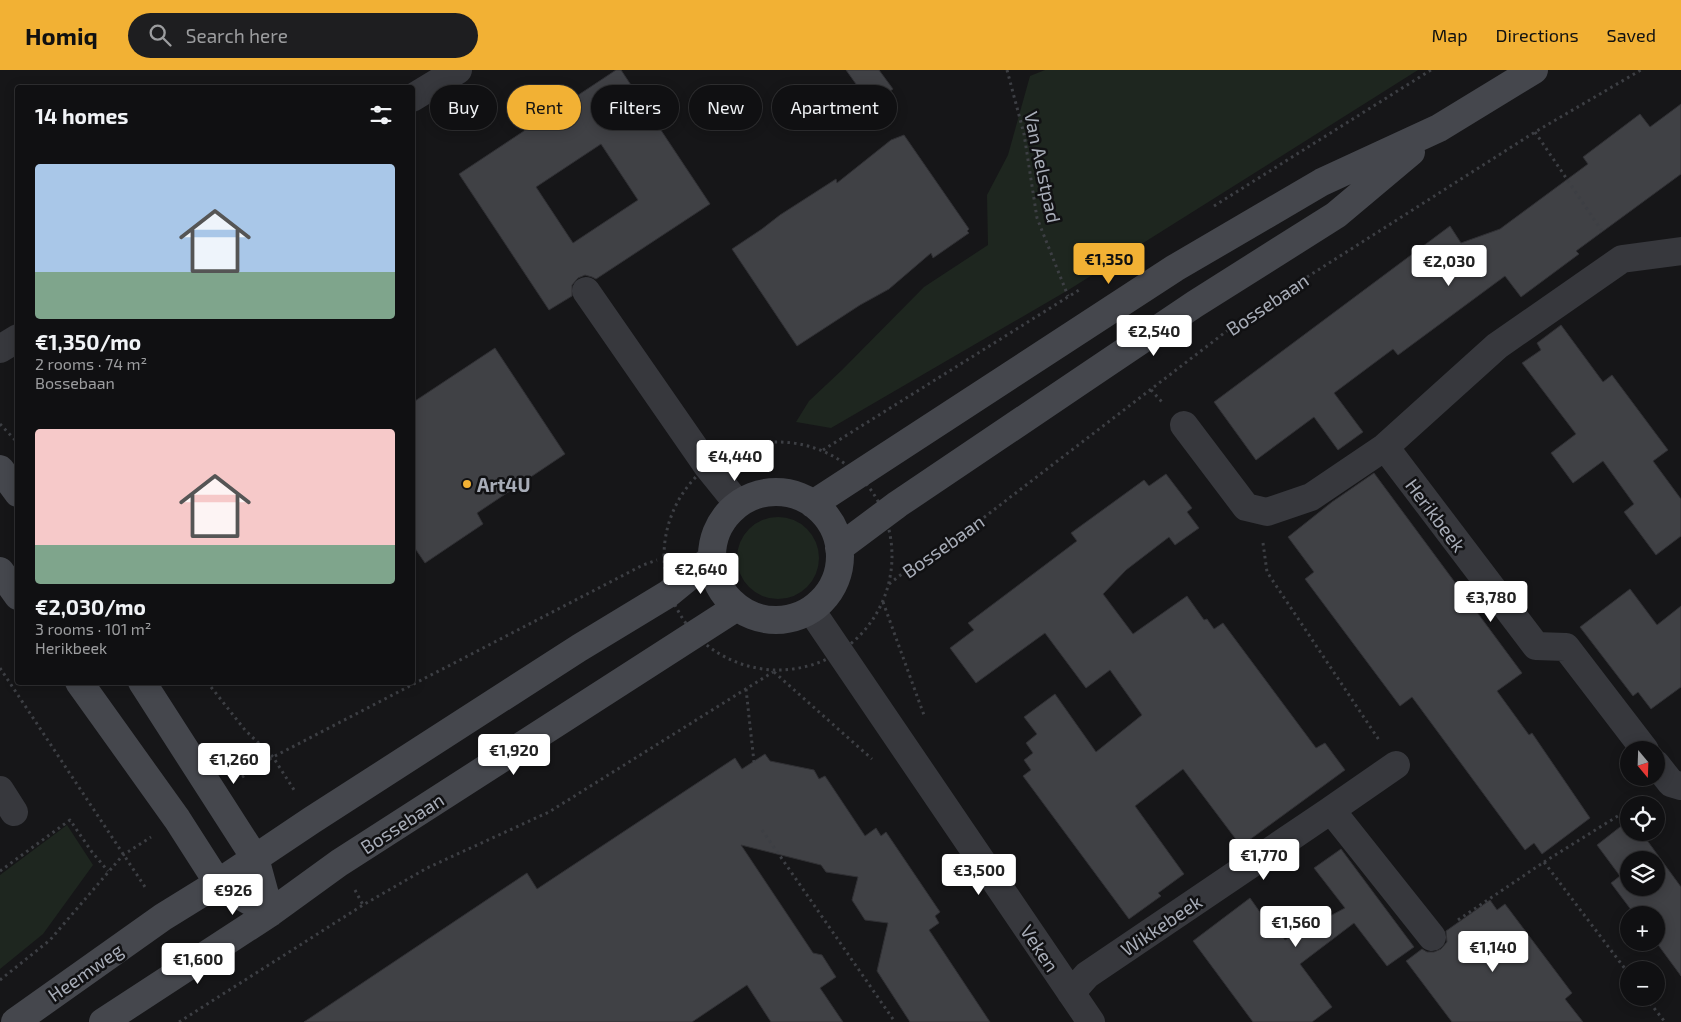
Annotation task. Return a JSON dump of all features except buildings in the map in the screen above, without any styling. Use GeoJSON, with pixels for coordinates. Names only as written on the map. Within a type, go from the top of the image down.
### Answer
{"type":"FeatureCollection","features":[{"type":"Feature","properties":{"kind":"street"},"geometry":{"type":"LineString","coordinates":[[415,96],[458,70]]}},
{"type":"Feature","properties":{"kind":"street","name":"Bossebaan"},"geometry":{"type":"LineString","coordinates":[[813,504],[1175,268],[1322,182],[1439,128],[1534,70]]}},
{"type":"Feature","properties":{"kind":"street","name":"Bossebaan"},"geometry":{"type":"LineString","coordinates":[[839,548],[898,504],[1163,326],[1336,215],[1439,128]]}},
{"type":"Feature","properties":{"kind":"street"},"geometry":{"type":"LineString","coordinates":[[1184,425],[1246,507],[1267,512],[1311,497],[1385,447],[1496,346],[1622,259],[1681,251]]}},
{"type":"Feature","properties":{"kind":"street"},"geometry":{"type":"LineString","coordinates":[[586,291],[708,467],[738,504]]}},
{"type":"Feature","properties":{"kind":"street"},"geometry":{"type":"LineString","coordinates":[[0,349],[15,340]]}},
{"type":"Feature","properties":{"kind":"street","name":"Herikbeek"},"geometry":{"type":"LineString","coordinates":[[1385,447],[1536,646],[1566,647],[1638,741]]}},
{"type":"Feature","properties":{"kind":"street"},"geometry":{"type":"LineString","coordinates":[[0,469],[15,489]]}},
{"type":"Feature","properties":{"kind":"street"},"geometry":{"type":"LineString","coordinates":[[776,492],[795,495],[813,504],[826,516],[835,530],[839,548],[840,562],[831,590],[811,610],[793,618],[774,620],[755,616],[738,607],[724,593],[715,577],[712,558],[713,543],[718,528],[727,515],[738,504],[756,495],[776,492]]}},
{"type":"Feature","properties":{"kind":"street"},"geometry":{"type":"LineString","coordinates":[[256,858],[578,648],[668,594],[712,558]]}},
{"type":"Feature","properties":{"kind":"street"},"geometry":{"type":"LineString","coordinates":[[0,572],[15,592]]}},
{"type":"Feature","properties":{"kind":"street","name":"Bossebaan"},"geometry":{"type":"LineString","coordinates":[[270,913],[339,863],[738,607]]}},
{"type":"Feature","properties":{"kind":"street","name":"Veken"},"geometry":{"type":"LineString","coordinates":[[811,610],[1091,1022]]}},
{"type":"Feature","properties":{"kind":"street"},"geometry":{"type":"LineString","coordinates":[[81,685],[177,820],[218,883],[270,913]]}},
{"type":"Feature","properties":{"kind":"street"},"geometry":{"type":"LineString","coordinates":[[144,685],[256,858],[270,913]]}},
{"type":"Feature","properties":{"kind":"street","name":"Wikkebeek"},"geometry":{"type":"LineString","coordinates":[[1071,994],[1087,975],[1396,765]]}},
{"type":"Feature","properties":{"kind":"street"},"geometry":{"type":"LineString","coordinates":[[1665,775],[1671,783],[1681,786]]}},
{"type":"Feature","properties":{"kind":"street"},"geometry":{"type":"LineString","coordinates":[[1330,810],[1432,937]]}},
{"type":"Feature","properties":{"kind":"street","name":"Heemweg"},"geometry":{"type":"LineString","coordinates":[[15,1022],[163,917],[256,858]]}},
{"type":"Feature","properties":{"kind":"street"},"geometry":{"type":"LineString","coordinates":[[103,1022],[270,913]]}},
{"type":"Feature","properties":{"kind":"path","name":"Van Aelstpad"},"geometry":{"type":"LineString","coordinates":[[1007,70],[1024,134],[1037,218],[1068,296]]}},
{"type":"Feature","properties":{"kind":"path"},"geometry":{"type":"LineString","coordinates":[[1212,207],[1431,70]]}},
{"type":"Feature","properties":{"kind":"path","name":"Bossebaan"},"geometry":{"type":"LineString","coordinates":[[889,584],[907,570],[918,568],[1249,314],[1535,132],[1641,70]]}},
{"type":"Feature","properties":{"kind":"path"},"geometry":{"type":"LineString","coordinates":[[1535,132],[1622,259]]}},
{"type":"Feature","properties":{"kind":"path"},"geometry":{"type":"LineString","coordinates":[[823,450],[1085,286]]}},
{"type":"Feature","properties":{"kind":"path"},"geometry":{"type":"LineString","coordinates":[[0,424],[15,439]]}},
{"type":"Feature","properties":{"kind":"path"},"geometry":{"type":"LineString","coordinates":[[1258,510],[1267,572],[1396,765]]}},
{"type":"Feature","properties":{"kind":"path"},"geometry":{"type":"LineString","coordinates":[[415,683],[643,565],[662,558]]}},
{"type":"Feature","properties":{"kind":"path"},"geometry":{"type":"LineString","coordinates":[[883,602],[927,723]]}},
{"type":"Feature","properties":{"kind":"path"},"geometry":{"type":"LineString","coordinates":[[0,668],[123,855],[50,940],[0,980]]}},
{"type":"Feature","properties":{"kind":"path"},"geometry":{"type":"LineString","coordinates":[[179,1022],[363,905],[427,868],[549,812],[774,672],[874,761]]}},
{"type":"Feature","properties":{"kind":"path"},"geometry":{"type":"LineString","coordinates":[[209,685],[245,730],[273,757],[312,820]]}},
{"type":"Feature","properties":{"kind":"path"},"geometry":{"type":"LineString","coordinates":[[273,757],[412,685]]}},
{"type":"Feature","properties":{"kind":"path"},"geometry":{"type":"LineString","coordinates":[[746,689],[754,762]]}},
{"type":"Feature","properties":{"kind":"path"},"geometry":{"type":"LineString","coordinates":[[1432,937],[1544,862],[1620,815]]}},
{"type":"Feature","properties":{"kind":"path"},"geometry":{"type":"LineString","coordinates":[[0,871],[70,820],[108,871]]}},
{"type":"Feature","properties":{"kind":"path"},"geometry":{"type":"LineString","coordinates":[[762,830],[896,1022]]}},
{"type":"Feature","properties":{"kind":"path"},"geometry":{"type":"LineString","coordinates":[[1544,862],[1620,962]]}},
{"type":"Feature","properties":{"kind":"path"},"geometry":{"type":"LineString","coordinates":[[339,863],[363,905]]}},
{"type":"Feature","properties":{"kind":"path"},"geometry":{"type":"LineString","coordinates":[[1652,1006],[1665,1022]]}},
{"type":"Feature","properties":{"kind":"shaded area"},"geometry":{"type":"Polygon","coordinates":[[[1045,70],[1418,70],[1070,289],[831,428],[796,422],[809,401],[924,287],[988,245],[987,195],[1008,155],[1030,76],[1045,70]]]}},
{"type":"Feature","properties":{"kind":"shaded area"},"geometry":{"type":"Polygon","coordinates":[[[778,517],[794,520],[807,529],[816,542],[819,558],[816,574],[807,587],[794,596],[778,599],[762,596],[749,587],[740,574],[737,558],[740,542],[749,529],[762,520],[778,517]]]}},
{"type":"Feature","properties":{"kind":"shaded area"},"geometry":{"type":"Polygon","coordinates":[[[67,825],[93,865],[43,934],[0,969],[0,875],[67,825]]]}},
{"type":"Feature","properties":{"kind":"place","name":"Art4U"},"geometry":{"type":"Point","coordinates":[467,484]}}]}
